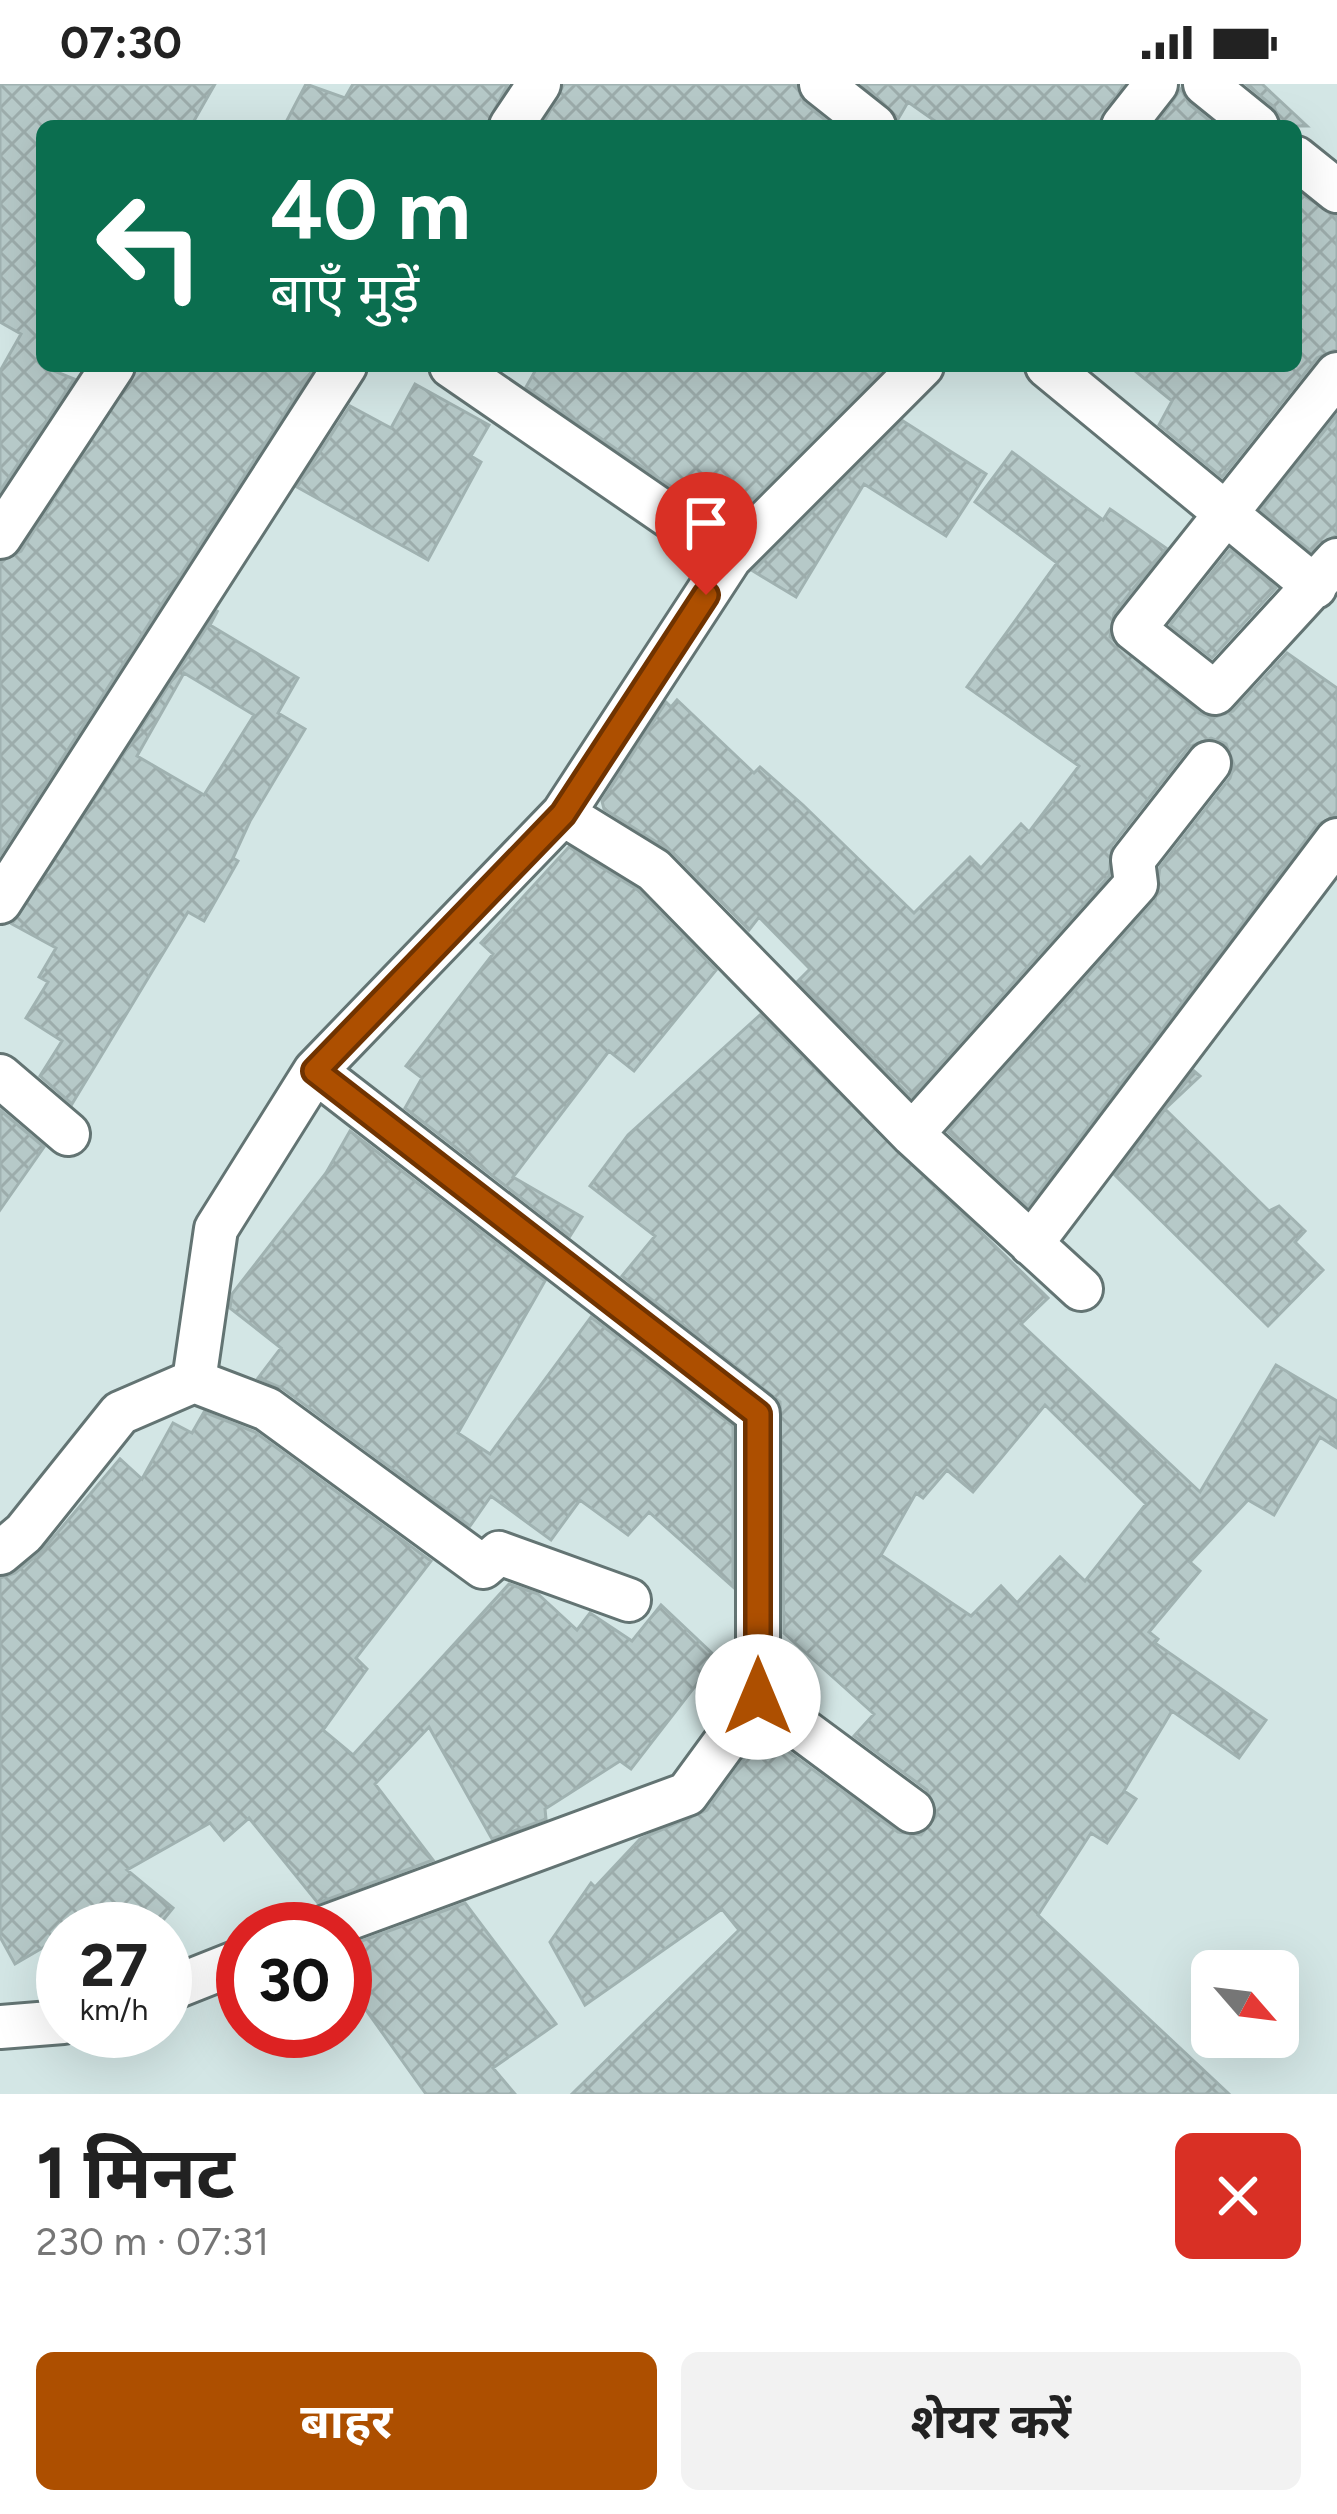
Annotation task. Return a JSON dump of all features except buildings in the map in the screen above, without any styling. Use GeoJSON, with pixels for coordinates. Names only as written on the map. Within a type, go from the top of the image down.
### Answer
{"type":"FeatureCollection","features":[{"type":"Feature","properties":{"kind":"street"},"geometry":{"type":"LineString","coordinates":[[515,120],[539,84]]}},
{"type":"Feature","properties":{"kind":"street"},"geometry":{"type":"LineString","coordinates":[[820,84],[866,120]]}},
{"type":"Feature","properties":{"kind":"street"},"geometry":{"type":"LineString","coordinates":[[1128,120],[1156,84]]}},
{"type":"Feature","properties":{"kind":"street"},"geometry":{"type":"LineString","coordinates":[[1205,84],[1250,120]]}},
{"type":"Feature","properties":{"kind":"street"},"geometry":{"type":"LineString","coordinates":[[1302,163],[1337,191]]}},
{"type":"Feature","properties":{"kind":"street"},"geometry":{"type":"LineString","coordinates":[[0,537],[109,372]]}},
{"type":"Feature","properties":{"kind":"street"},"geometry":{"type":"LineString","coordinates":[[0,902],[341,372]]}},
{"type":"Feature","properties":{"kind":"street"},"geometry":{"type":"LineString","coordinates":[[461,372],[730,558]]}},
{"type":"Feature","properties":{"kind":"street"},"geometry":{"type":"LineString","coordinates":[[194,1382],[215,1229],[315,1071],[563,814],[730,558],[916,372]]}},
{"type":"Feature","properties":{"kind":"street"},"geometry":{"type":"LineString","coordinates":[[1054,372],[1228,514],[1326,574],[1215,693],[1134,629],[1228,514],[1337,374]]}},
{"type":"Feature","properties":{"kind":"street"},"geometry":{"type":"LineString","coordinates":[[912,1134],[1136,884],[1133,860],[1210,763]]}},
{"type":"Feature","properties":{"kind":"street"},"geometry":{"type":"LineString","coordinates":[[563,814],[654,870],[750,962],[912,1134],[1081,1289]]}},
{"type":"Feature","properties":{"kind":"street"},"geometry":{"type":"LineString","coordinates":[[1031,1244],[1337,840]]}},
{"type":"Feature","properties":{"kind":"street"},"geometry":{"type":"LineString","coordinates":[[315,1071],[758,1414],[758,1697],[687,1794],[372,1910]]}},
{"type":"Feature","properties":{"kind":"street"},"geometry":{"type":"LineString","coordinates":[[0,1076],[68,1134]]}},
{"type":"Feature","properties":{"kind":"street"},"geometry":{"type":"LineString","coordinates":[[0,1553],[24,1533],[120,1413],[194,1382],[267,1409],[483,1567],[499,1553],[629,1600]]}},
{"type":"Feature","properties":{"kind":"street"},"geometry":{"type":"LineString","coordinates":[[758,1697],[912,1810]]}},
{"type":"Feature","properties":{"kind":"street"},"geometry":{"type":"LineString","coordinates":[[0,2027],[36,2024]]}},
{"type":"Feature","properties":{"kind":"route"},"geometry":{"type":"LineString","coordinates":[[706,595],[563,814],[315,1071],[758,1414],[758,1697]]}}]}
